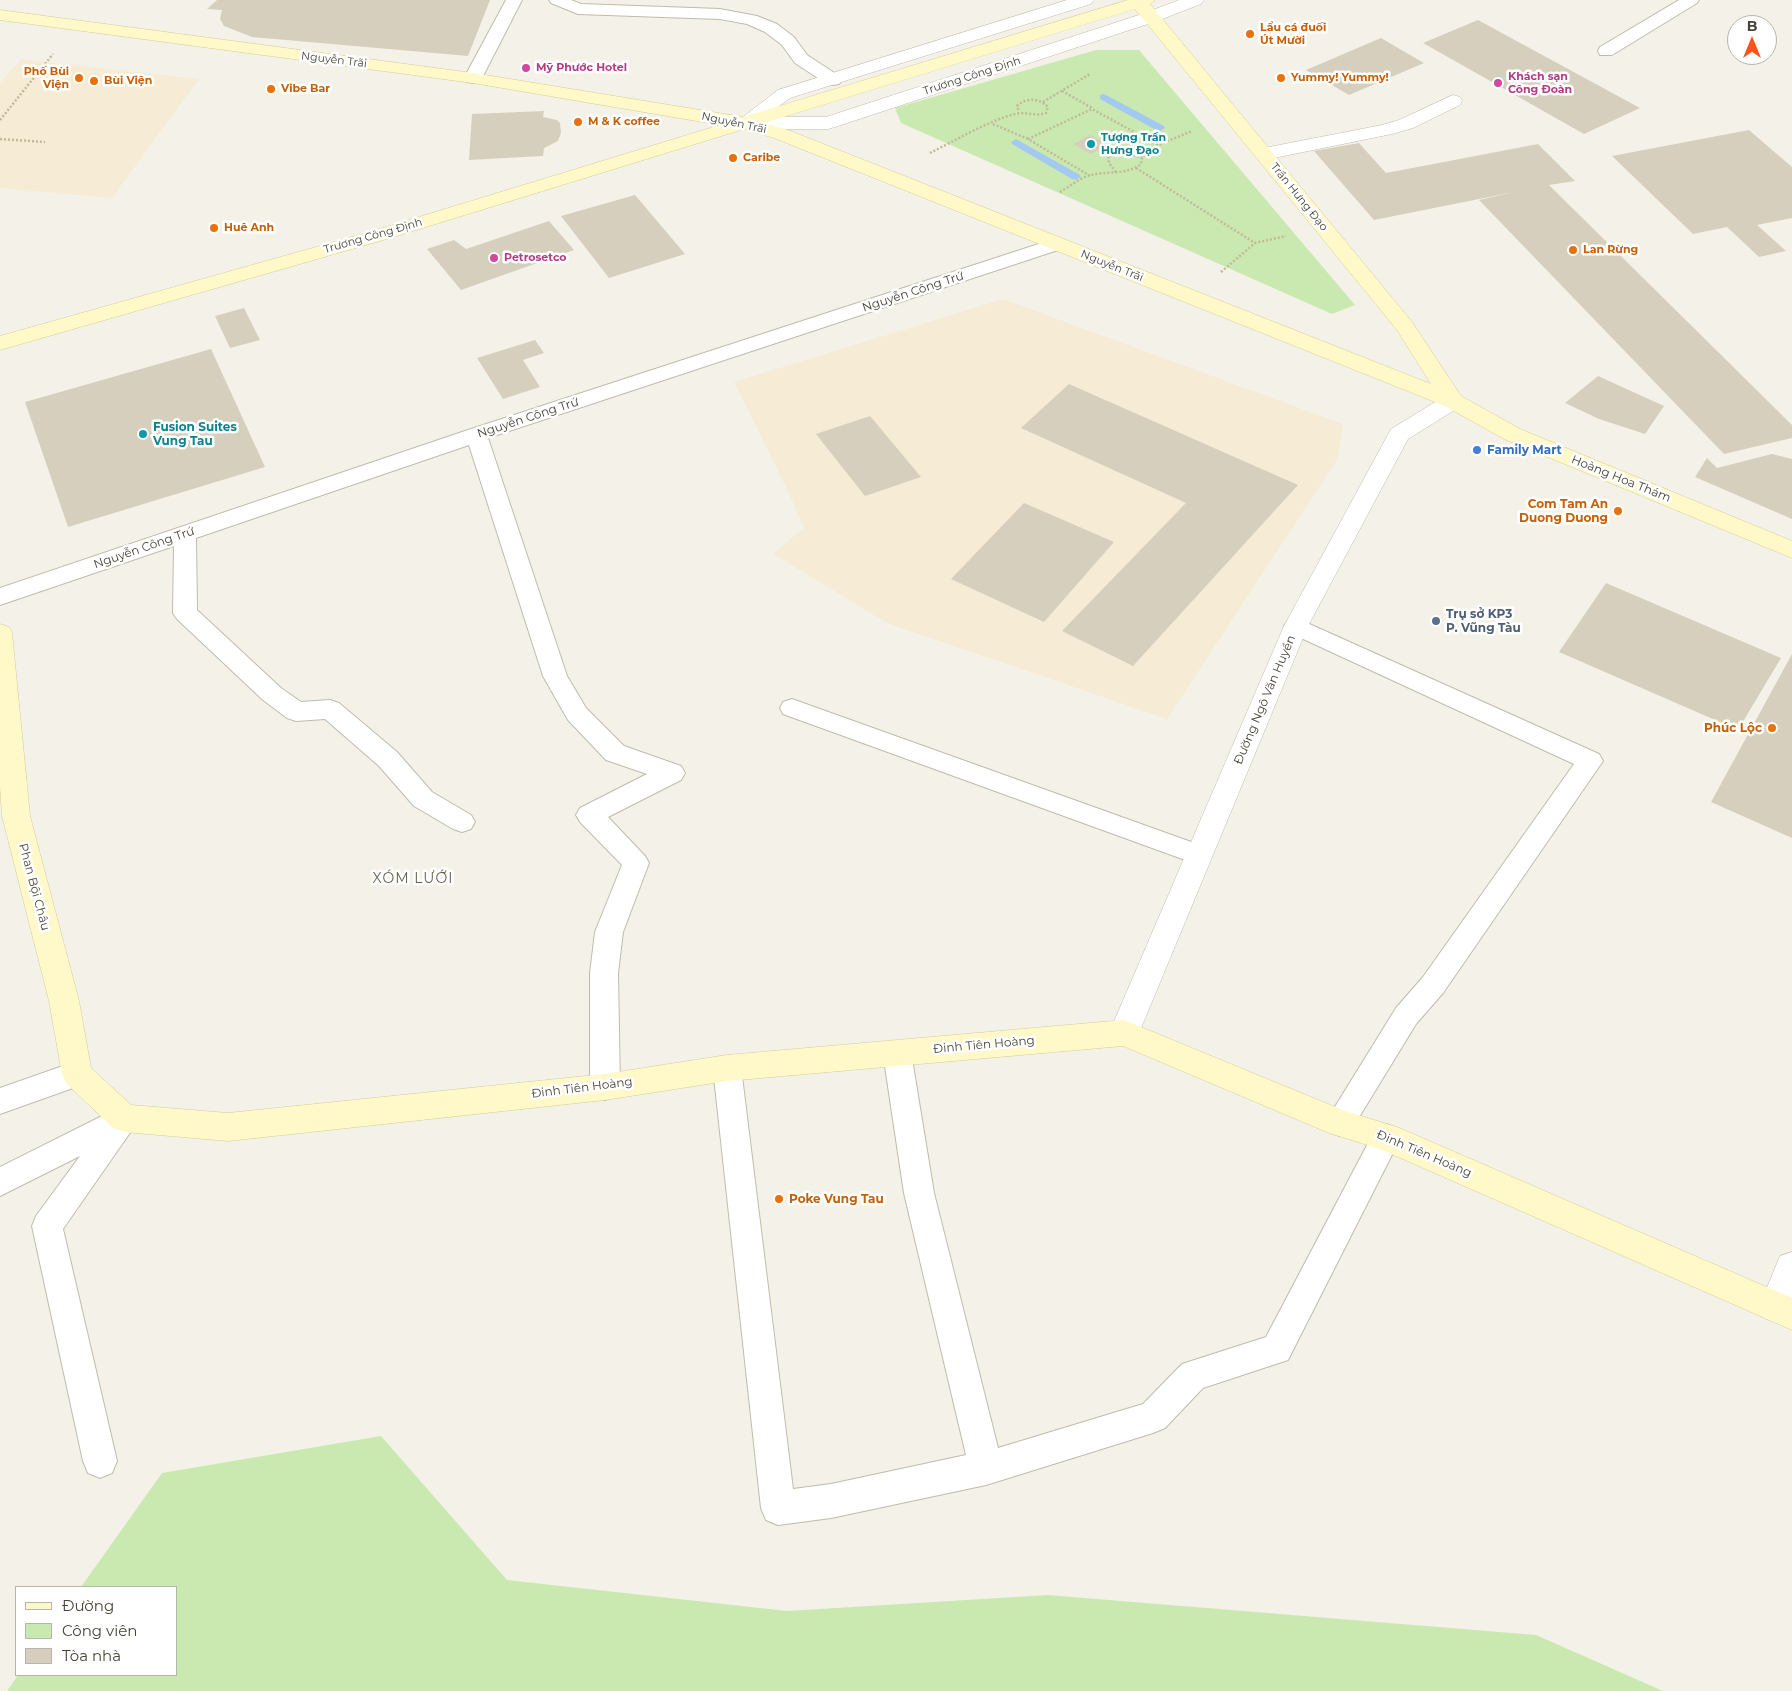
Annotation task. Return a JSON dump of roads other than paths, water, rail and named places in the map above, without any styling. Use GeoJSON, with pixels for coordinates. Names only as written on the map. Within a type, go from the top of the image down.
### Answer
{"type":"FeatureCollection","features":[{"type":"Feature","properties":{"kind":"main road","name":"Trần Hưng Đạo"},"geometry":{"type":"LineString","coordinates":[[1143,5],[1405,327],[1453,401]]}},
{"type":"Feature","properties":{"kind":"main road","name":"Nguyễn Trãi"},"geometry":{"type":"LineString","coordinates":[[0,15],[473,78],[744,123],[781,134],[1453,401]]}},
{"type":"Feature","properties":{"kind":"main road","name":"Trương Công Định"},"geometry":{"type":"LineString","coordinates":[[0,343],[380,235],[744,123]]}},
{"type":"Feature","properties":{"kind":"main road","name":"Hoàng Hoa Thám"},"geometry":{"type":"LineString","coordinates":[[1453,401],[1512,434],[1792,550]]}},
{"type":"Feature","properties":{"kind":"main road","name":"Phan Bội Châu"},"geometry":{"type":"LineString","coordinates":[[0,633],[8,820],[64,1001],[77,1074]]}},
{"type":"Feature","properties":{"kind":"main road","name":"Đinh Tiên Hoàng"},"geometry":{"type":"LineString","coordinates":[[124,1118],[228,1128],[605,1087],[727,1068],[1124,1032],[1340,1123],[1386,1137],[1784,1310]]}},
{"type":"Feature","properties":{"kind":"main road"},"geometry":{"type":"LineString","coordinates":[[77,1074],[124,1118]]}},
{"type":"Feature","properties":{"kind":"street","name":"Trương Công Định"},"geometry":{"type":"LineString","coordinates":[[744,123],[784,94],[1085,0]]}},
{"type":"Feature","properties":{"kind":"street","name":"Trương Công Định"},"geometry":{"type":"LineString","coordinates":[[744,123],[828,123],[1143,5],[1195,0]]}},
{"type":"Feature","properties":{"kind":"street"},"geometry":{"type":"LineString","coordinates":[[1264,154],[1385,130],[1406,124],[1453,100]]}},
{"type":"Feature","properties":{"kind":"street","name":"Đường Ngô Văn Huyền"},"geometry":{"type":"LineString","coordinates":[[1124,1032],[1296,626],[1399,434],[1453,401]]}},
{"type":"Feature","properties":{"kind":"street"},"geometry":{"type":"LineString","coordinates":[[1784,1310],[1792,1267]]}},
{"type":"Feature","properties":{"kind":"lane"},"geometry":{"type":"LineString","coordinates":[[473,78],[514,0]]}},
{"type":"Feature","properties":{"kind":"lane"},"geometry":{"type":"LineString","coordinates":[[557,0],[578,9],[649,6],[720,14],[751,20],[771,28],[788,41],[801,59],[833,80]]}},
{"type":"Feature","properties":{"kind":"lane"},"geometry":{"type":"LineString","coordinates":[[1606,52],[1691,0]]}},
{"type":"Feature","properties":{"kind":"lane","name":"Nguyễn Công Trứ"},"geometry":{"type":"LineString","coordinates":[[0,597],[476,435],[1057,244]]}},
{"type":"Feature","properties":{"kind":"lane"},"geometry":{"type":"LineString","coordinates":[[476,435],[559,684],[577,714],[615,753],[672,772],[589,815],[636,863],[609,932],[604,973],[605,1087]]}},
{"type":"Feature","properties":{"kind":"lane"},"geometry":{"type":"LineString","coordinates":[[185,534],[185,613],[272,694],[296,712],[330,709],[388,759],[423,798],[462,822]]}},
{"type":"Feature","properties":{"kind":"lane"},"geometry":{"type":"LineString","coordinates":[[1296,626],[1590,761],[1433,985],[1406,1016],[1340,1123]]}},
{"type":"Feature","properties":{"kind":"lane"},"geometry":{"type":"LineString","coordinates":[[792,708],[1200,854]]}},
{"type":"Feature","properties":{"kind":"lane"},"geometry":{"type":"LineString","coordinates":[[897,1053],[919,1193],[986,1468]]}},
{"type":"Feature","properties":{"kind":"lane"},"geometry":{"type":"LineString","coordinates":[[727,1068],[778,1508],[831,1501],[986,1468],[1153,1418],[1193,1375],[1277,1349],[1386,1137]]}},
{"type":"Feature","properties":{"kind":"lane"},"geometry":{"type":"LineString","coordinates":[[0,1101],[77,1074]]}},
{"type":"Feature","properties":{"kind":"lane"},"geometry":{"type":"LineString","coordinates":[[0,1182],[124,1118]]}},
{"type":"Feature","properties":{"kind":"lane"},"geometry":{"type":"LineString","coordinates":[[100,1461],[48,1226],[124,1118]]}},
{"type":"Feature","properties":{"kind":"waterway"},"geometry":{"type":"LineString","coordinates":[[1104,97],[1160,128]]}},
{"type":"Feature","properties":{"kind":"waterway"},"geometry":{"type":"LineString","coordinates":[[1016,142],[1076,177]]}},
{"type":"Feature","properties":{"kind":"place","name":"Lẩu cá đuối Út Mười"},"geometry":{"type":"Point","coordinates":[1250,34]}},
{"type":"Feature","properties":{"kind":"place","name":"Mỹ Phước Hotel"},"geometry":{"type":"Point","coordinates":[526,68]}},
{"type":"Feature","properties":{"kind":"place","name":"Phố Bùi Viện"},"geometry":{"type":"Point","coordinates":[79,78]}},
{"type":"Feature","properties":{"kind":"place","name":"Yummy! Yummy!"},"geometry":{"type":"Point","coordinates":[1281,78]}},
{"type":"Feature","properties":{"kind":"place","name":"Bùi Viện"},"geometry":{"type":"Point","coordinates":[94,81]}},
{"type":"Feature","properties":{"kind":"place","name":"Khách sạn Công Đoàn"},"geometry":{"type":"Point","coordinates":[1498,83]}},
{"type":"Feature","properties":{"kind":"place","name":"Vibe Bar"},"geometry":{"type":"Point","coordinates":[271,89]}},
{"type":"Feature","properties":{"kind":"place","name":"M & K coffee"},"geometry":{"type":"Point","coordinates":[578,122]}},
{"type":"Feature","properties":{"kind":"place","name":"Tượng Trần Hưng Đạo"},"geometry":{"type":"Point","coordinates":[1091,144]}},
{"type":"Feature","properties":{"kind":"place","name":"Caribe"},"geometry":{"type":"Point","coordinates":[733,158]}},
{"type":"Feature","properties":{"kind":"place","name":"Huê Anh"},"geometry":{"type":"Point","coordinates":[214,228]}},
{"type":"Feature","properties":{"kind":"place","name":"Lan Rừng"},"geometry":{"type":"Point","coordinates":[1573,250]}},
{"type":"Feature","properties":{"kind":"place","name":"Petrosetco"},"geometry":{"type":"Point","coordinates":[494,258]}},
{"type":"Feature","properties":{"kind":"place","name":"Fusion Suites Vung Tau"},"geometry":{"type":"Point","coordinates":[143,434]}},
{"type":"Feature","properties":{"kind":"place","name":"Family Mart"},"geometry":{"type":"Point","coordinates":[1477,450]}},
{"type":"Feature","properties":{"kind":"place","name":"Com Tam An Duong Duong"},"geometry":{"type":"Point","coordinates":[1618,511]}},
{"type":"Feature","properties":{"kind":"place","name":"Trụ sở KP3 P. Vũng Tàu"},"geometry":{"type":"Point","coordinates":[1436,621]}},
{"type":"Feature","properties":{"kind":"place","name":"Phúc Lộc"},"geometry":{"type":"Point","coordinates":[1772,728]}},
{"type":"Feature","properties":{"kind":"place","name":"Poke Vung Tau"},"geometry":{"type":"Point","coordinates":[779,1199]}},
{"type":"Feature","properties":{"kind":"district","name":"XÓM LƯỚI"},"geometry":{"type":"Point","coordinates":[413,879]}}]}
